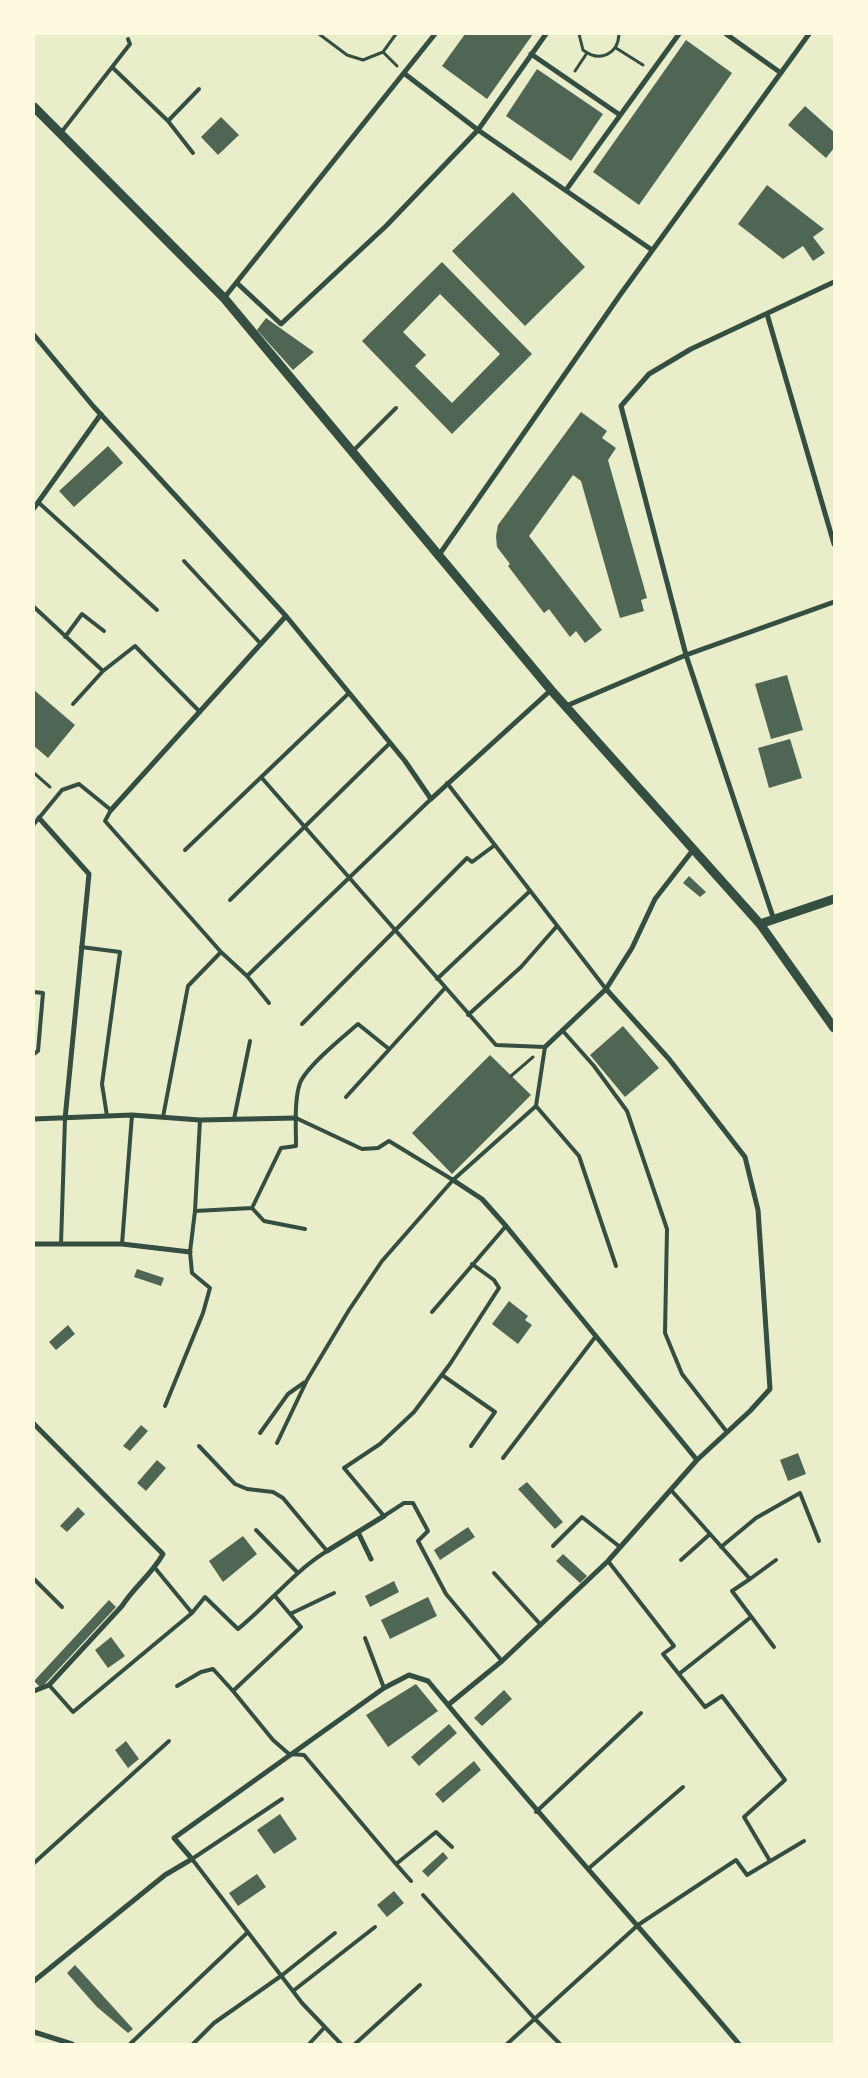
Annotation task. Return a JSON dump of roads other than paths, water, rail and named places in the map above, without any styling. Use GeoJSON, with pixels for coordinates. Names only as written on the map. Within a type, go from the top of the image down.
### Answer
{"type":"FeatureCollection","features":[{"type":"Feature","properties":{"kind":"street"},"geometry":{"type":"LineString","coordinates":[[224,298],[435,34]]}},
{"type":"Feature","properties":{"kind":"street"},"geometry":{"type":"LineString","coordinates":[[237,283],[281,324],[386,226],[478,130],[546,34]]}},
{"type":"Feature","properties":{"kind":"street"},"geometry":{"type":"LineString","coordinates":[[566,190],[680,34]]}},
{"type":"Feature","properties":{"kind":"street"},"geometry":{"type":"LineString","coordinates":[[726,34],[781,73]]}},
{"type":"Feature","properties":{"kind":"street"},"geometry":{"type":"LineString","coordinates":[[439,555],[652,250],[809,34]]}},
{"type":"Feature","properties":{"kind":"street"},"geometry":{"type":"LineString","coordinates":[[532,54],[620,115]]}},
{"type":"Feature","properties":{"kind":"street"},"geometry":{"type":"LineString","coordinates":[[404,74],[478,130],[652,250]]}},
{"type":"Feature","properties":{"kind":"street"},"geometry":{"type":"LineString","coordinates":[[34,107],[224,298],[552,690],[760,924],[834,1028]]}},
{"type":"Feature","properties":{"kind":"street"},"geometry":{"type":"LineString","coordinates":[[774,920],[686,655],[621,406],[650,374],[691,349],[834,282]]}},
{"type":"Feature","properties":{"kind":"street"},"geometry":{"type":"LineString","coordinates":[[767,314],[834,544]]}},
{"type":"Feature","properties":{"kind":"street"},"geometry":{"type":"LineString","coordinates":[[34,335],[101,414],[286,616],[348,694],[406,761],[431,799],[552,690]]}},
{"type":"Feature","properties":{"kind":"street"},"geometry":{"type":"LineString","coordinates":[[34,508],[101,414]]}},
{"type":"Feature","properties":{"kind":"street"},"geometry":{"type":"LineString","coordinates":[[566,706],[686,655],[834,602]]}},
{"type":"Feature","properties":{"kind":"street"},"geometry":{"type":"LineString","coordinates":[[111,810],[286,616]]}},
{"type":"Feature","properties":{"kind":"street"},"geometry":{"type":"LineString","coordinates":[[39,818],[89,874],[65,1119]]}},
{"type":"Feature","properties":{"kind":"street"},"geometry":{"type":"LineString","coordinates":[[545,1047],[606,989],[632,948],[656,899],[693,850]]}},
{"type":"Feature","properties":{"kind":"street"},"geometry":{"type":"LineString","coordinates":[[760,924],[834,900]]}},
{"type":"Feature","properties":{"kind":"street"},"geometry":{"type":"LineString","coordinates":[[448,1706],[502,1661],[608,1561],[697,1460],[750,1411],[770,1389],[758,1210],[745,1157],[669,1059],[606,989]]}},
{"type":"Feature","properties":{"kind":"street"},"geometry":{"type":"LineString","coordinates":[[34,1119],[132,1115],[200,1120],[296,1118]]}},
{"type":"Feature","properties":{"kind":"street"},"geometry":{"type":"LineString","coordinates":[[453,1180],[482,1199],[506,1226],[697,1460]]}},
{"type":"Feature","properties":{"kind":"street"},"geometry":{"type":"LineString","coordinates":[[34,1244],[122,1244],[190,1252]]}},
{"type":"Feature","properties":{"kind":"street"},"geometry":{"type":"LineString","coordinates":[[34,1424],[163,1554],[155,1568],[49,1685],[34,1692]]}},
{"type":"Feature","properties":{"kind":"street"},"geometry":{"type":"LineString","coordinates":[[327,1551],[384,1516]]}},
{"type":"Feature","properties":{"kind":"street"},"geometry":{"type":"LineString","coordinates":[[358,1532],[371,1559]]}},
{"type":"Feature","properties":{"kind":"street"},"geometry":{"type":"LineString","coordinates":[[34,1981],[165,1875],[192,1859],[174,1838],[289,1754],[384,1688],[409,1675],[428,1681],[536,1812],[638,1925],[739,2044]]}},
{"type":"Feature","properties":{"kind":"street"},"geometry":{"type":"LineString","coordinates":[[34,2032],[72,2044]]}},
{"type":"Feature","properties":{"kind":"lane"},"geometry":{"type":"LineString","coordinates":[[60,134],[113,68],[130,44],[128,39]]}},
{"type":"Feature","properties":{"kind":"lane"},"geometry":{"type":"LineString","coordinates":[[113,68],[168,121],[193,154]]}},
{"type":"Feature","properties":{"kind":"lane"},"geometry":{"type":"LineString","coordinates":[[168,121],[199,89]]}},
{"type":"Feature","properties":{"kind":"lane"},"geometry":{"type":"LineString","coordinates":[[352,452],[396,408]]}},
{"type":"Feature","properties":{"kind":"lane"},"geometry":{"type":"LineString","coordinates":[[38,502],[157,610]]}},
{"type":"Feature","properties":{"kind":"lane"},"geometry":{"type":"LineString","coordinates":[[184,561],[261,644]]}},
{"type":"Feature","properties":{"kind":"lane"},"geometry":{"type":"LineString","coordinates":[[34,607],[103,671]]}},
{"type":"Feature","properties":{"kind":"lane"},"geometry":{"type":"LineString","coordinates":[[65,637],[82,614],[104,631]]}},
{"type":"Feature","properties":{"kind":"lane"},"geometry":{"type":"LineString","coordinates":[[73,704],[103,671],[135,646],[201,712]]}},
{"type":"Feature","properties":{"kind":"lane"},"geometry":{"type":"LineString","coordinates":[[185,850],[348,694]]}},
{"type":"Feature","properties":{"kind":"lane"},"geometry":{"type":"LineString","coordinates":[[230,900],[390,743]]}},
{"type":"Feature","properties":{"kind":"lane"},"geometry":{"type":"LineString","coordinates":[[261,777],[304,829],[496,1046],[545,1047],[536,1106],[453,1180],[382,1261],[348,1310],[307,1380],[277,1443]]}},
{"type":"Feature","properties":{"kind":"lane"},"geometry":{"type":"LineString","coordinates":[[447,783],[606,989]]}},
{"type":"Feature","properties":{"kind":"lane"},"geometry":{"type":"LineString","coordinates":[[34,824],[62,790],[79,784],[111,810],[105,821],[221,952],[247,976],[269,1003]]}},
{"type":"Feature","properties":{"kind":"lane"},"geometry":{"type":"LineString","coordinates":[[247,976],[431,799]]}},
{"type":"Feature","properties":{"kind":"lane"},"geometry":{"type":"LineString","coordinates":[[302,1024],[467,858],[472,862],[495,845]]}},
{"type":"Feature","properties":{"kind":"lane"},"geometry":{"type":"LineString","coordinates":[[437,979],[530,891]]}},
{"type":"Feature","properties":{"kind":"lane"},"geometry":{"type":"LineString","coordinates":[[468,1015],[521,967],[557,926]]}},
{"type":"Feature","properties":{"kind":"lane"},"geometry":{"type":"LineString","coordinates":[[81,947],[120,952],[102,1084],[108,1116]]}},
{"type":"Feature","properties":{"kind":"lane"},"geometry":{"type":"LineString","coordinates":[[163,1117],[188,986],[221,952]]}},
{"type":"Feature","properties":{"kind":"lane"},"geometry":{"type":"LineString","coordinates":[[346,1097],[445,988]]}},
{"type":"Feature","properties":{"kind":"lane"},"geometry":{"type":"LineString","coordinates":[[34,992],[43,993],[38,1051],[34,1054]]}},
{"type":"Feature","properties":{"kind":"lane"},"geometry":{"type":"LineString","coordinates":[[252,1208],[281,1148],[296,1146],[296,1118],[300,1083],[314,1064],[358,1024],[390,1049]]}},
{"type":"Feature","properties":{"kind":"lane"},"geometry":{"type":"LineString","coordinates":[[562,1030],[594,1066],[627,1111],[666,1229],[666,1333],[682,1374],[727,1432]]}},
{"type":"Feature","properties":{"kind":"lane"},"geometry":{"type":"LineString","coordinates":[[234,1119],[250,1041]]}},
{"type":"Feature","properties":{"kind":"lane"},"geometry":{"type":"LineString","coordinates":[[536,1106],[579,1156],[616,1266]]}},
{"type":"Feature","properties":{"kind":"lane"},"geometry":{"type":"LineString","coordinates":[[122,1244],[132,1115]]}},
{"type":"Feature","properties":{"kind":"lane"},"geometry":{"type":"LineString","coordinates":[[296,1118],[362,1149],[378,1148],[389,1141],[453,1180]]}},
{"type":"Feature","properties":{"kind":"lane"},"geometry":{"type":"LineString","coordinates":[[61,1244],[65,1119]]}},
{"type":"Feature","properties":{"kind":"lane"},"geometry":{"type":"LineString","coordinates":[[165,1406],[203,1314],[210,1288],[192,1273],[190,1252],[195,1211],[200,1120]]}},
{"type":"Feature","properties":{"kind":"lane"},"geometry":{"type":"LineString","coordinates":[[195,1211],[252,1208]]}},
{"type":"Feature","properties":{"kind":"lane"},"geometry":{"type":"LineString","coordinates":[[252,1208],[264,1221],[305,1229]]}},
{"type":"Feature","properties":{"kind":"lane"},"geometry":{"type":"LineString","coordinates":[[432,1312],[506,1226]]}},
{"type":"Feature","properties":{"kind":"lane"},"geometry":{"type":"LineString","coordinates":[[472,1264],[494,1280],[499,1288],[442,1375],[414,1412],[380,1444],[344,1468],[384,1516],[404,1503],[413,1503],[428,1531],[418,1541],[446,1594],[502,1661]]}},
{"type":"Feature","properties":{"kind":"lane"},"geometry":{"type":"LineString","coordinates":[[504,1458],[596,1336]]}},
{"type":"Feature","properties":{"kind":"lane"},"geometry":{"type":"LineString","coordinates":[[442,1375],[495,1412],[471,1446]]}},
{"type":"Feature","properties":{"kind":"lane"},"geometry":{"type":"LineString","coordinates":[[260,1433],[288,1394],[307,1380]]}},
{"type":"Feature","properties":{"kind":"lane"},"geometry":{"type":"LineString","coordinates":[[49,1685],[73,1712],[192,1613],[205,1598],[238,1629],[275,1596],[305,1564],[327,1551],[283,1498],[273,1492],[247,1490],[235,1484],[199,1446]]}},
{"type":"Feature","properties":{"kind":"lane"},"geometry":{"type":"LineString","coordinates":[[671,1490],[750,1579]]}},
{"type":"Feature","properties":{"kind":"lane"},"geometry":{"type":"LineString","coordinates":[[721,1547],[756,1518],[800,1493],[819,1541]]}},
{"type":"Feature","properties":{"kind":"lane"},"geometry":{"type":"LineString","coordinates":[[553,1546],[582,1517],[620,1547]]}},
{"type":"Feature","properties":{"kind":"lane"},"geometry":{"type":"LineString","coordinates":[[256,1530],[297,1572]]}},
{"type":"Feature","properties":{"kind":"lane"},"geometry":{"type":"LineString","coordinates":[[681,1560],[710,1534]]}},
{"type":"Feature","properties":{"kind":"lane"},"geometry":{"type":"LineString","coordinates":[[774,1647],[732,1591],[776,1560]]}},
{"type":"Feature","properties":{"kind":"lane"},"geometry":{"type":"LineString","coordinates":[[608,1561],[674,1646],[663,1654],[705,1707],[722,1696],[785,1780],[744,1816],[770,1861]]}},
{"type":"Feature","properties":{"kind":"lane"},"geometry":{"type":"LineString","coordinates":[[155,1568],[192,1613]]}},
{"type":"Feature","properties":{"kind":"lane"},"geometry":{"type":"LineString","coordinates":[[494,1574],[541,1625]]}},
{"type":"Feature","properties":{"kind":"lane"},"geometry":{"type":"LineString","coordinates":[[34,1579],[62,1606]]}},
{"type":"Feature","properties":{"kind":"lane"},"geometry":{"type":"LineString","coordinates":[[290,1614],[334,1593]]}},
{"type":"Feature","properties":{"kind":"lane"},"geometry":{"type":"LineString","coordinates":[[233,1690],[301,1627],[275,1596]]}},
{"type":"Feature","properties":{"kind":"lane"},"geometry":{"type":"LineString","coordinates":[[679,1674],[751,1617]]}},
{"type":"Feature","properties":{"kind":"lane"},"geometry":{"type":"LineString","coordinates":[[365,1638],[384,1688]]}},
{"type":"Feature","properties":{"kind":"lane"},"geometry":{"type":"LineString","coordinates":[[177,1686],[201,1672],[214,1669],[273,1740],[289,1754],[304,1755],[411,1881]]}},
{"type":"Feature","properties":{"kind":"lane"},"geometry":{"type":"LineString","coordinates":[[536,1812],[641,1714]]}},
{"type":"Feature","properties":{"kind":"lane"},"geometry":{"type":"LineString","coordinates":[[34,1863],[169,1742]]}},
{"type":"Feature","properties":{"kind":"lane"},"geometry":{"type":"LineString","coordinates":[[588,1869],[683,1787]]}},
{"type":"Feature","properties":{"kind":"lane"},"geometry":{"type":"LineString","coordinates":[[282,1800],[192,1859],[293,1991],[341,2044]]}},
{"type":"Feature","properties":{"kind":"lane"},"geometry":{"type":"LineString","coordinates":[[396,1864],[436,1832],[452,1847]]}},
{"type":"Feature","properties":{"kind":"lane"},"geometry":{"type":"LineString","coordinates":[[507,2044],[638,1925],[736,1860],[747,1875],[804,1841]]}},
{"type":"Feature","properties":{"kind":"lane"},"geometry":{"type":"LineString","coordinates":[[423,1895],[560,2044]]}},
{"type":"Feature","properties":{"kind":"lane"},"geometry":{"type":"LineString","coordinates":[[293,1991],[375,1927]]}},
{"type":"Feature","properties":{"kind":"lane"},"geometry":{"type":"LineString","coordinates":[[130,2044],[248,1932]]}},
{"type":"Feature","properties":{"kind":"lane"},"geometry":{"type":"LineString","coordinates":[[193,2044],[214,2023],[281,1976],[335,1933]]}},
{"type":"Feature","properties":{"kind":"lane"},"geometry":{"type":"LineString","coordinates":[[355,2044],[420,1984]]}},
{"type":"Feature","properties":{"kind":"lane"},"geometry":{"type":"LineString","coordinates":[[310,2044],[325,2027]]}}]}
